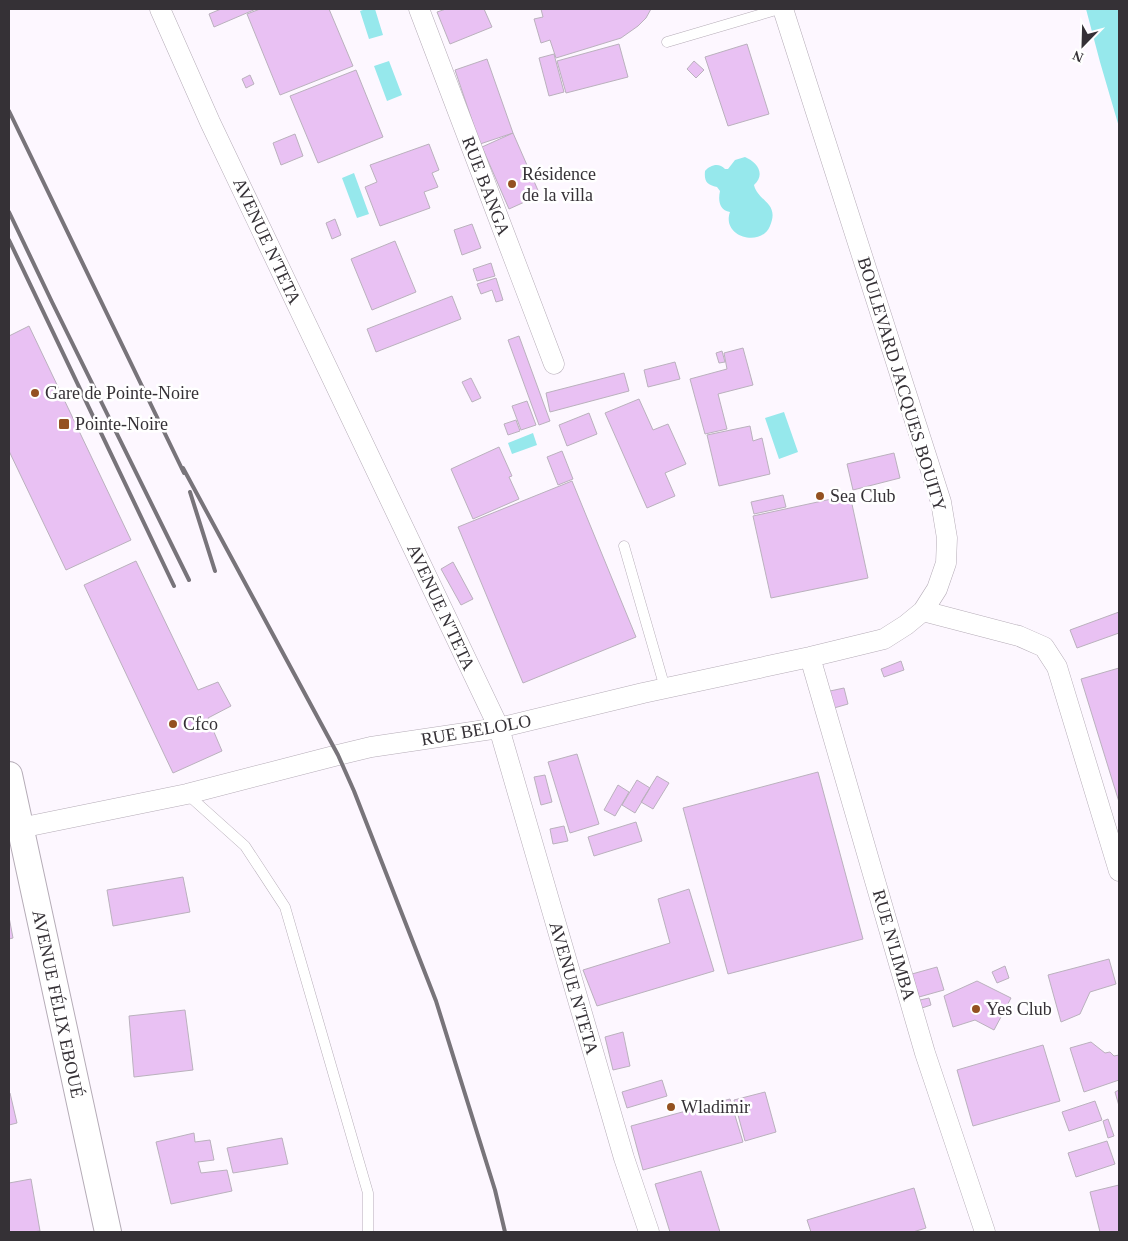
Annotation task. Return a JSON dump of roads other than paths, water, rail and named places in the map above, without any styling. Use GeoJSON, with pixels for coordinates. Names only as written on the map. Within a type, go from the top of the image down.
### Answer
{"type":"FeatureCollection","features":[{"type":"Feature","properties":{"kind":"street","name":"AVENUE N'TETA"},"geometry":{"type":"LineString","coordinates":[[160,9],[210,122],[499,728],[624,1158],[649,1232]]}},
{"type":"Feature","properties":{"kind":"street","name":"RUE BANGA"},"geometry":{"type":"LineString","coordinates":[[419,9],[554,364]]}},
{"type":"Feature","properties":{"kind":"street","name":"BOULEVARD JACQUES BOUITY"},"geometry":{"type":"LineString","coordinates":[[783,9],[941,502],[947,538],[946,563],[937,589],[923,611]]}},
{"type":"Feature","properties":{"kind":"street","name":"RUE BELOLO"},"geometry":{"type":"LineString","coordinates":[[20,828],[187,794],[338,755],[499,728],[665,688],[810,657],[884,639],[923,611]]}},
{"type":"Feature","properties":{"kind":"street"},"geometry":{"type":"LineString","coordinates":[[923,611],[1019,636],[1044,647],[1057,667],[1119,871]]}},
{"type":"Feature","properties":{"kind":"street","name":"RUE N'LIMBA"},"geometry":{"type":"LineString","coordinates":[[810,657],[925,1053],[985,1232]]}},
{"type":"Feature","properties":{"kind":"street","name":"AVENUE FÉLIX EBOUÉ"},"geometry":{"type":"LineString","coordinates":[[9,775],[108,1232]]}},
{"type":"Feature","properties":{"kind":"lane"},"geometry":{"type":"LineString","coordinates":[[667,42],[779,9]]}},
{"type":"Feature","properties":{"kind":"lane"},"geometry":{"type":"LineString","coordinates":[[624,546],[665,688]]}},
{"type":"Feature","properties":{"kind":"lane"},"geometry":{"type":"LineString","coordinates":[[187,794],[245,846],[285,907],[368,1192],[368,1232]]}},
{"type":"Feature","properties":{"kind":"water"},"geometry":{"type":"Polygon","coordinates":[[[375,9],[383,35],[369,39],[360,11],[375,9]]]}},
{"type":"Feature","properties":{"kind":"water"},"geometry":{"type":"Polygon","coordinates":[[[1086,9],[1119,9],[1119,127],[1100,62],[1086,9]]]}},
{"type":"Feature","properties":{"kind":"water"},"geometry":{"type":"Polygon","coordinates":[[[389,61],[402,95],[387,101],[374,66],[389,61]]]}},
{"type":"Feature","properties":{"kind":"water"},"geometry":{"type":"Polygon","coordinates":[[[745,157],[756,165],[760,173],[758,181],[754,185],[756,191],[772,212],[770,226],[765,233],[759,237],[751,238],[743,237],[731,228],[729,221],[730,212],[721,207],[720,204],[720,191],[717,187],[709,184],[705,178],[705,171],[709,167],[717,165],[728,169],[735,160],[745,157]]]}},
{"type":"Feature","properties":{"kind":"water"},"geometry":{"type":"Polygon","coordinates":[[[354,173],[369,214],[357,218],[342,178],[354,173]]]}},
{"type":"Feature","properties":{"kind":"water"},"geometry":{"type":"Polygon","coordinates":[[[784,412],[798,452],[779,459],[765,418],[784,412]]]}},
{"type":"Feature","properties":{"kind":"water"},"geometry":{"type":"Polygon","coordinates":[[[533,433],[537,445],[512,454],[508,443],[533,433]]]}},
{"type":"Feature","properties":{"kind":"railway"},"geometry":{"type":"LineString","coordinates":[[9,111],[184,473]]}},
{"type":"Feature","properties":{"kind":"railway"},"geometry":{"type":"LineString","coordinates":[[9,212],[189,580]]}},
{"type":"Feature","properties":{"kind":"railway"},"geometry":{"type":"LineString","coordinates":[[9,240],[174,586]]}},
{"type":"Feature","properties":{"kind":"railway"},"geometry":{"type":"LineString","coordinates":[[183,468],[338,755],[354,791],[436,1001],[495,1190],[505,1232]]}},
{"type":"Feature","properties":{"kind":"railway"},"geometry":{"type":"LineString","coordinates":[[190,492],[215,571]]}},
{"type":"Feature","properties":{"kind":"place","name":"Résidence de la villa"},"geometry":{"type":"Point","coordinates":[512,184]}},
{"type":"Feature","properties":{"kind":"place","name":"Gare de Pointe-Noire"},"geometry":{"type":"Point","coordinates":[35,393]}},
{"type":"Feature","properties":{"kind":"place","name":"Pointe-Noire"},"geometry":{"type":"Point","coordinates":[64,424]}},
{"type":"Feature","properties":{"kind":"place","name":"Sea Club"},"geometry":{"type":"Point","coordinates":[820,496]}},
{"type":"Feature","properties":{"kind":"place","name":"Cfco"},"geometry":{"type":"Point","coordinates":[173,724]}},
{"type":"Feature","properties":{"kind":"place","name":"Yes Club"},"geometry":{"type":"Point","coordinates":[976,1009]}},
{"type":"Feature","properties":{"kind":"place","name":"Wladimir"},"geometry":{"type":"Point","coordinates":[671,1107]}}]}
